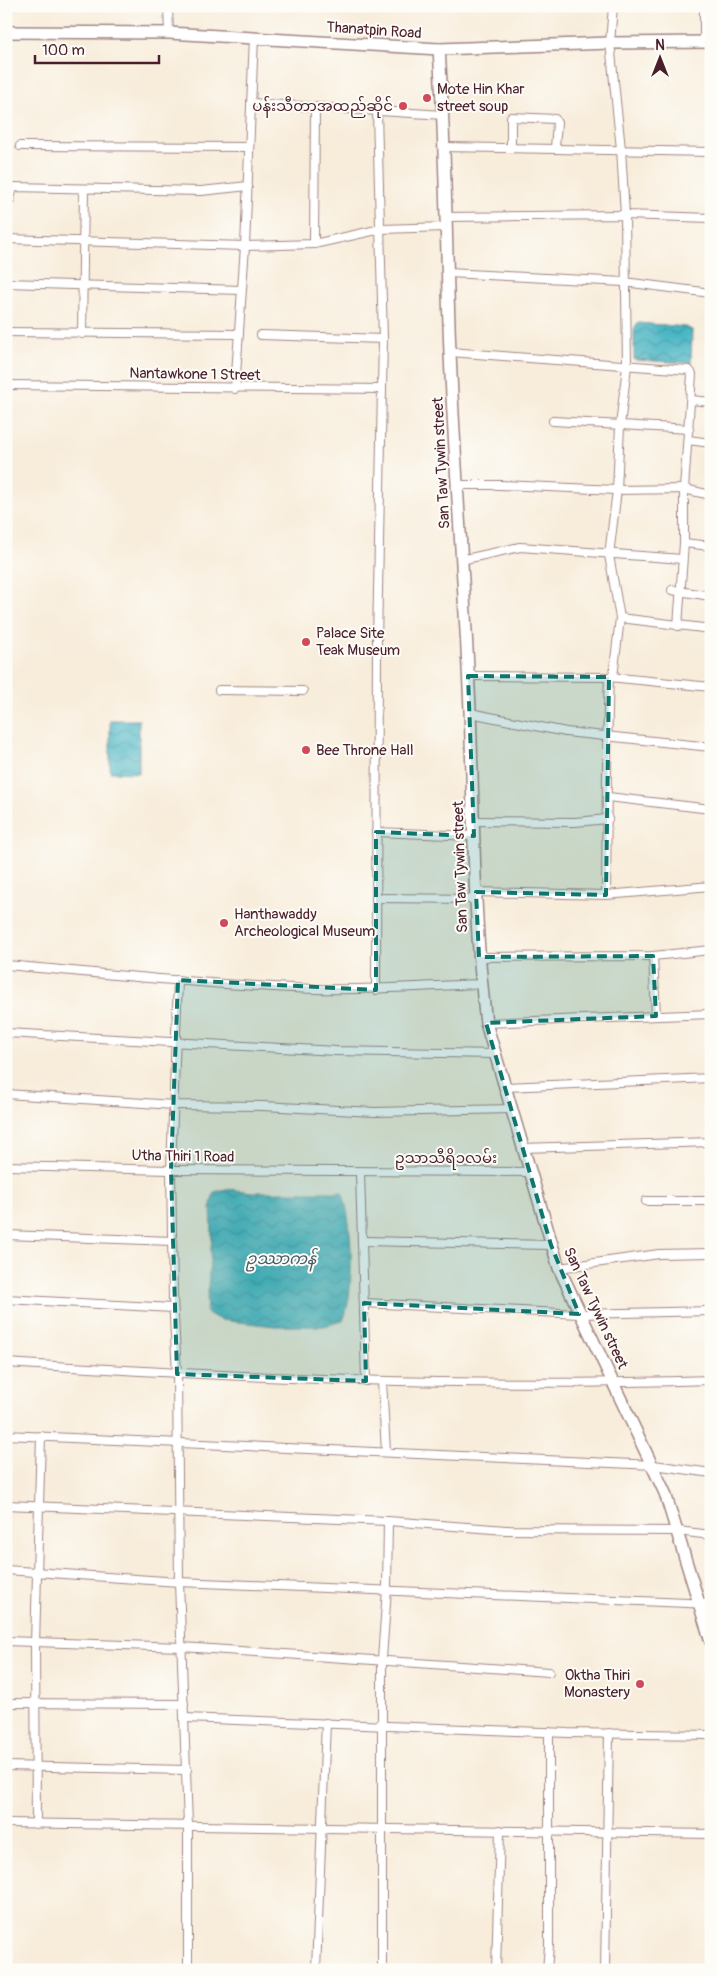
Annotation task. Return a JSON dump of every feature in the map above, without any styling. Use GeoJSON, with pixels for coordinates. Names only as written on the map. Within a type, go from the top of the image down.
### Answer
{"type":"FeatureCollection","features":[{"type":"Feature","properties":{"kind":"street"},"geometry":{"type":"LineString","coordinates":[[168,6],[169,33]]}},
{"type":"Feature","properties":{"kind":"street"},"geometry":{"type":"LineString","coordinates":[[606,895],[608,797],[606,736],[611,677],[620,618],[609,555],[617,490],[620,426],[627,366],[624,282],[625,215],[621,149],[610,43],[613,6]]}},
{"type":"Feature","properties":{"kind":"street"},"geometry":{"type":"LineString","coordinates":[[704,6],[707,41]]}},
{"type":"Feature","properties":{"kind":"street","name":"Thanatpin Road"},"geometry":{"type":"LineString","coordinates":[[6,32],[169,33],[439,49],[707,41]]}},
{"type":"Feature","properties":{"kind":"street"},"geometry":{"type":"LineString","coordinates":[[236,389],[245,246],[254,37]]}},
{"type":"Feature","properties":{"kind":"street","name":"San Taw Tywin street"},"geometry":{"type":"LineString","coordinates":[[439,49],[444,115],[450,352],[470,713],[476,895],[481,984],[486,1023],[559,1268],[579,1314],[654,1465],[706,1604],[711,1642]]}},
{"type":"Feature","properties":{"kind":"street"},"geometry":{"type":"LineString","coordinates":[[251,103],[444,115]]}},
{"type":"Feature","properties":{"kind":"street"},"geometry":{"type":"LineString","coordinates":[[314,244],[316,108]]}},
{"type":"Feature","properties":{"kind":"street"},"geometry":{"type":"LineString","coordinates":[[376,112],[383,338],[377,642],[376,990]]}},
{"type":"Feature","properties":{"kind":"street"},"geometry":{"type":"LineString","coordinates":[[511,147],[511,117],[555,118],[557,123],[555,148]]}},
{"type":"Feature","properties":{"kind":"street"},"geometry":{"type":"LineString","coordinates":[[20,146],[249,147]]}},
{"type":"Feature","properties":{"kind":"street"},"geometry":{"type":"LineString","coordinates":[[444,147],[711,152]]}},
{"type":"Feature","properties":{"kind":"street"},"geometry":{"type":"LineString","coordinates":[[6,204],[10,200],[13,187],[201,191],[248,186]]}},
{"type":"Feature","properties":{"kind":"street"},"geometry":{"type":"LineString","coordinates":[[82,334],[84,190]]}},
{"type":"Feature","properties":{"kind":"street"},"geometry":{"type":"LineString","coordinates":[[6,239],[245,246],[314,244],[381,229],[446,222],[625,215],[711,218]]}},
{"type":"Feature","properties":{"kind":"street"},"geometry":{"type":"LineString","coordinates":[[448,272],[624,282],[711,293]]}},
{"type":"Feature","properties":{"kind":"street"},"geometry":{"type":"LineString","coordinates":[[6,283],[241,290]]}},
{"type":"Feature","properties":{"kind":"street"},"geometry":{"type":"LineString","coordinates":[[6,332],[238,334]]}},
{"type":"Feature","properties":{"kind":"street"},"geometry":{"type":"LineString","coordinates":[[261,335],[383,338]]}},
{"type":"Feature","properties":{"kind":"street"},"geometry":{"type":"LineString","coordinates":[[450,352],[689,370],[692,374],[684,489],[684,542],[676,591],[678,626]]}},
{"type":"Feature","properties":{"kind":"street","name":"Nantawkone 1 Street"},"geometry":{"type":"LineString","coordinates":[[6,385],[236,389],[382,389]]}},
{"type":"Feature","properties":{"kind":"street"},"geometry":{"type":"LineString","coordinates":[[691,400],[711,402]]}},
{"type":"Feature","properties":{"kind":"street"},"geometry":{"type":"LineString","coordinates":[[553,421],[689,429]]}},
{"type":"Feature","properties":{"kind":"street"},"geometry":{"type":"LineString","coordinates":[[688,440],[711,443]]}},
{"type":"Feature","properties":{"kind":"street"},"geometry":{"type":"LineString","coordinates":[[457,485],[617,490],[684,489],[711,495]]}},
{"type":"Feature","properties":{"kind":"street"},"geometry":{"type":"LineString","coordinates":[[684,542],[711,546]]}},
{"type":"Feature","properties":{"kind":"street"},"geometry":{"type":"LineString","coordinates":[[461,560],[520,547],[682,559]]}},
{"type":"Feature","properties":{"kind":"street"},"geometry":{"type":"LineString","coordinates":[[676,591],[711,596]]}},
{"type":"Feature","properties":{"kind":"street"},"geometry":{"type":"LineString","coordinates":[[620,618],[711,630]]}},
{"type":"Feature","properties":{"kind":"street"},"geometry":{"type":"LineString","coordinates":[[468,676],[611,677],[711,687]]}},
{"type":"Feature","properties":{"kind":"street"},"geometry":{"type":"LineString","coordinates":[[219,690],[303,691]]}},
{"type":"Feature","properties":{"kind":"street"},"geometry":{"type":"LineString","coordinates":[[470,713],[566,732],[711,747]]}},
{"type":"Feature","properties":{"kind":"street"},"geometry":{"type":"LineString","coordinates":[[608,797],[711,809]]}},
{"type":"Feature","properties":{"kind":"street"},"geometry":{"type":"LineString","coordinates":[[473,821],[576,822],[608,819]]}},
{"type":"Feature","properties":{"kind":"street"},"geometry":{"type":"LineString","coordinates":[[376,832],[474,836]]}},
{"type":"Feature","properties":{"kind":"street"},"geometry":{"type":"LineString","coordinates":[[376,898],[476,895],[606,895],[711,886]]}},
{"type":"Feature","properties":{"kind":"street"},"geometry":{"type":"LineString","coordinates":[[479,957],[653,956],[711,950]]}},
{"type":"Feature","properties":{"kind":"street"},"geometry":{"type":"LineString","coordinates":[[653,956],[656,1016]]}},
{"type":"Feature","properties":{"kind":"street"},"geometry":{"type":"LineString","coordinates":[[6,965],[178,980],[313,989],[376,990],[481,984]]}},
{"type":"Feature","properties":{"kind":"street"},"geometry":{"type":"LineString","coordinates":[[178,980],[171,1170],[173,1308],[177,1374],[178,1582],[187,1770],[188,1970]]}},
{"type":"Feature","properties":{"kind":"street"},"geometry":{"type":"LineString","coordinates":[[486,1023],[711,1014]]}},
{"type":"Feature","properties":{"kind":"street"},"geometry":{"type":"LineString","coordinates":[[6,1033],[336,1051],[495,1054]]}},
{"type":"Feature","properties":{"kind":"street"},"geometry":{"type":"LineString","coordinates":[[506,1087],[711,1078]]}},
{"type":"Feature","properties":{"kind":"street"},"geometry":{"type":"LineString","coordinates":[[6,1094],[174,1105],[263,1106],[374,1112],[512,1108]]}},
{"type":"Feature","properties":{"kind":"street"},"geometry":{"type":"LineString","coordinates":[[524,1148],[711,1142]]}},
{"type":"Feature","properties":{"kind":"street","name":"Utha Thiri 1 Road"},"geometry":{"type":"LineString","coordinates":[[6,1166],[360,1172]]}},
{"type":"Feature","properties":{"kind":"street"},"geometry":{"type":"LineString","coordinates":[[360,1172],[364,1241],[366,1381]]}},
{"type":"Feature","properties":{"kind":"street","name":"ဥသာသီရိ၁လမ်း"},"geometry":{"type":"LineString","coordinates":[[360,1172],[531,1172]]}},
{"type":"Feature","properties":{"kind":"street"},"geometry":{"type":"LineString","coordinates":[[646,1201],[711,1201]]}},
{"type":"Feature","properties":{"kind":"street"},"geometry":{"type":"LineString","coordinates":[[6,1235],[173,1241]]}},
{"type":"Feature","properties":{"kind":"street"},"geometry":{"type":"LineString","coordinates":[[364,1241],[551,1245]]}},
{"type":"Feature","properties":{"kind":"street"},"geometry":{"type":"LineString","coordinates":[[559,1268],[659,1254],[711,1253]]}},
{"type":"Feature","properties":{"kind":"street"},"geometry":{"type":"LineString","coordinates":[[6,1298],[173,1308]]}},
{"type":"Feature","properties":{"kind":"street"},"geometry":{"type":"LineString","coordinates":[[364,1303],[579,1314],[711,1311]]}},
{"type":"Feature","properties":{"kind":"street"},"geometry":{"type":"LineString","coordinates":[[6,1363],[177,1374],[366,1381],[615,1384],[711,1380]]}},
{"type":"Feature","properties":{"kind":"street"},"geometry":{"type":"LineString","coordinates":[[382,1381],[386,1452]]}},
{"type":"Feature","properties":{"kind":"street"},"geometry":{"type":"LineString","coordinates":[[6,1435],[654,1465],[711,1473]]}},
{"type":"Feature","properties":{"kind":"street"},"geometry":{"type":"LineString","coordinates":[[36,1824],[35,1644],[41,1436]]}},
{"type":"Feature","properties":{"kind":"street"},"geometry":{"type":"LineString","coordinates":[[6,1505],[177,1510],[388,1520],[506,1530],[678,1530],[711,1535]]}},
{"type":"Feature","properties":{"kind":"street"},"geometry":{"type":"LineString","coordinates":[[382,1970],[382,1659],[388,1590],[388,1520]]}},
{"type":"Feature","properties":{"kind":"street"},"geometry":{"type":"LineString","coordinates":[[6,1570],[178,1582],[706,1604]]}},
{"type":"Feature","properties":{"kind":"street"},"geometry":{"type":"LineString","coordinates":[[6,1641],[35,1644],[182,1647],[382,1659],[549,1672]]}},
{"type":"Feature","properties":{"kind":"street"},"geometry":{"type":"LineString","coordinates":[[6,1703],[184,1704]]}},
{"type":"Feature","properties":{"kind":"street"},"geometry":{"type":"LineString","coordinates":[[185,1718],[549,1732],[711,1735]]}},
{"type":"Feature","properties":{"kind":"street"},"geometry":{"type":"LineString","coordinates":[[316,1970],[326,1723]]}},
{"type":"Feature","properties":{"kind":"street"},"geometry":{"type":"LineString","coordinates":[[547,1970],[549,1946],[549,1732]]}},
{"type":"Feature","properties":{"kind":"street"},"geometry":{"type":"LineString","coordinates":[[605,1970],[609,1733]]}},
{"type":"Feature","properties":{"kind":"street"},"geometry":{"type":"LineString","coordinates":[[6,1766],[187,1770]]}},
{"type":"Feature","properties":{"kind":"street"},"geometry":{"type":"LineString","coordinates":[[6,1823],[711,1834]]}},
{"type":"Feature","properties":{"kind":"street"},"geometry":{"type":"LineString","coordinates":[[496,1970],[500,1830]]}},
{"type":"Feature","properties":{"kind":"highlighted area"},"geometry":{"type":"Polygon","coordinates":[[[468,676],[609,677],[606,895],[476,892],[479,957],[653,956],[656,1016],[486,1023],[551,1245],[579,1314],[364,1303],[366,1381],[177,1374],[171,1170],[178,980],[376,990],[376,832],[474,836],[468,676]]]}},
{"type":"Feature","properties":{"kind":"water"},"geometry":{"type":"Polygon","coordinates":[[[638,323],[686,327],[692,330],[691,363],[634,360],[634,329],[638,323]]]}},
{"type":"Feature","properties":{"kind":"water"},"geometry":{"type":"Polygon","coordinates":[[[110,720],[139,720],[139,773],[110,772],[110,720]]]}},
{"type":"Feature","properties":{"kind":"water","name":"ဥဿာကန်"},"geometry":{"type":"Polygon","coordinates":[[[226,1189],[253,1192],[342,1192],[346,1204],[351,1257],[347,1309],[343,1321],[324,1326],[275,1326],[220,1320],[206,1312],[212,1236],[211,1205],[214,1192],[226,1189]]]}},
{"type":"Feature","properties":{"kind":"place","name":"Mote Hin Khar street soup"},"geometry":{"type":"Point","coordinates":[427,98]}},
{"type":"Feature","properties":{"kind":"place","name":"ပန်းသီတာအထည်ဆိုင်"},"geometry":{"type":"Point","coordinates":[403,106]}},
{"type":"Feature","properties":{"kind":"place","name":"Palace Site Teak Museum"},"geometry":{"type":"Point","coordinates":[306,642]}},
{"type":"Feature","properties":{"kind":"place","name":"Bee Throne Hall"},"geometry":{"type":"Point","coordinates":[306,750]}},
{"type":"Feature","properties":{"kind":"place","name":"Hanthawaddy Archeological Museum"},"geometry":{"type":"Point","coordinates":[224,923]}},
{"type":"Feature","properties":{"kind":"place","name":"Oktha Thiri Monastery"},"geometry":{"type":"Point","coordinates":[640,1684]}}]}
